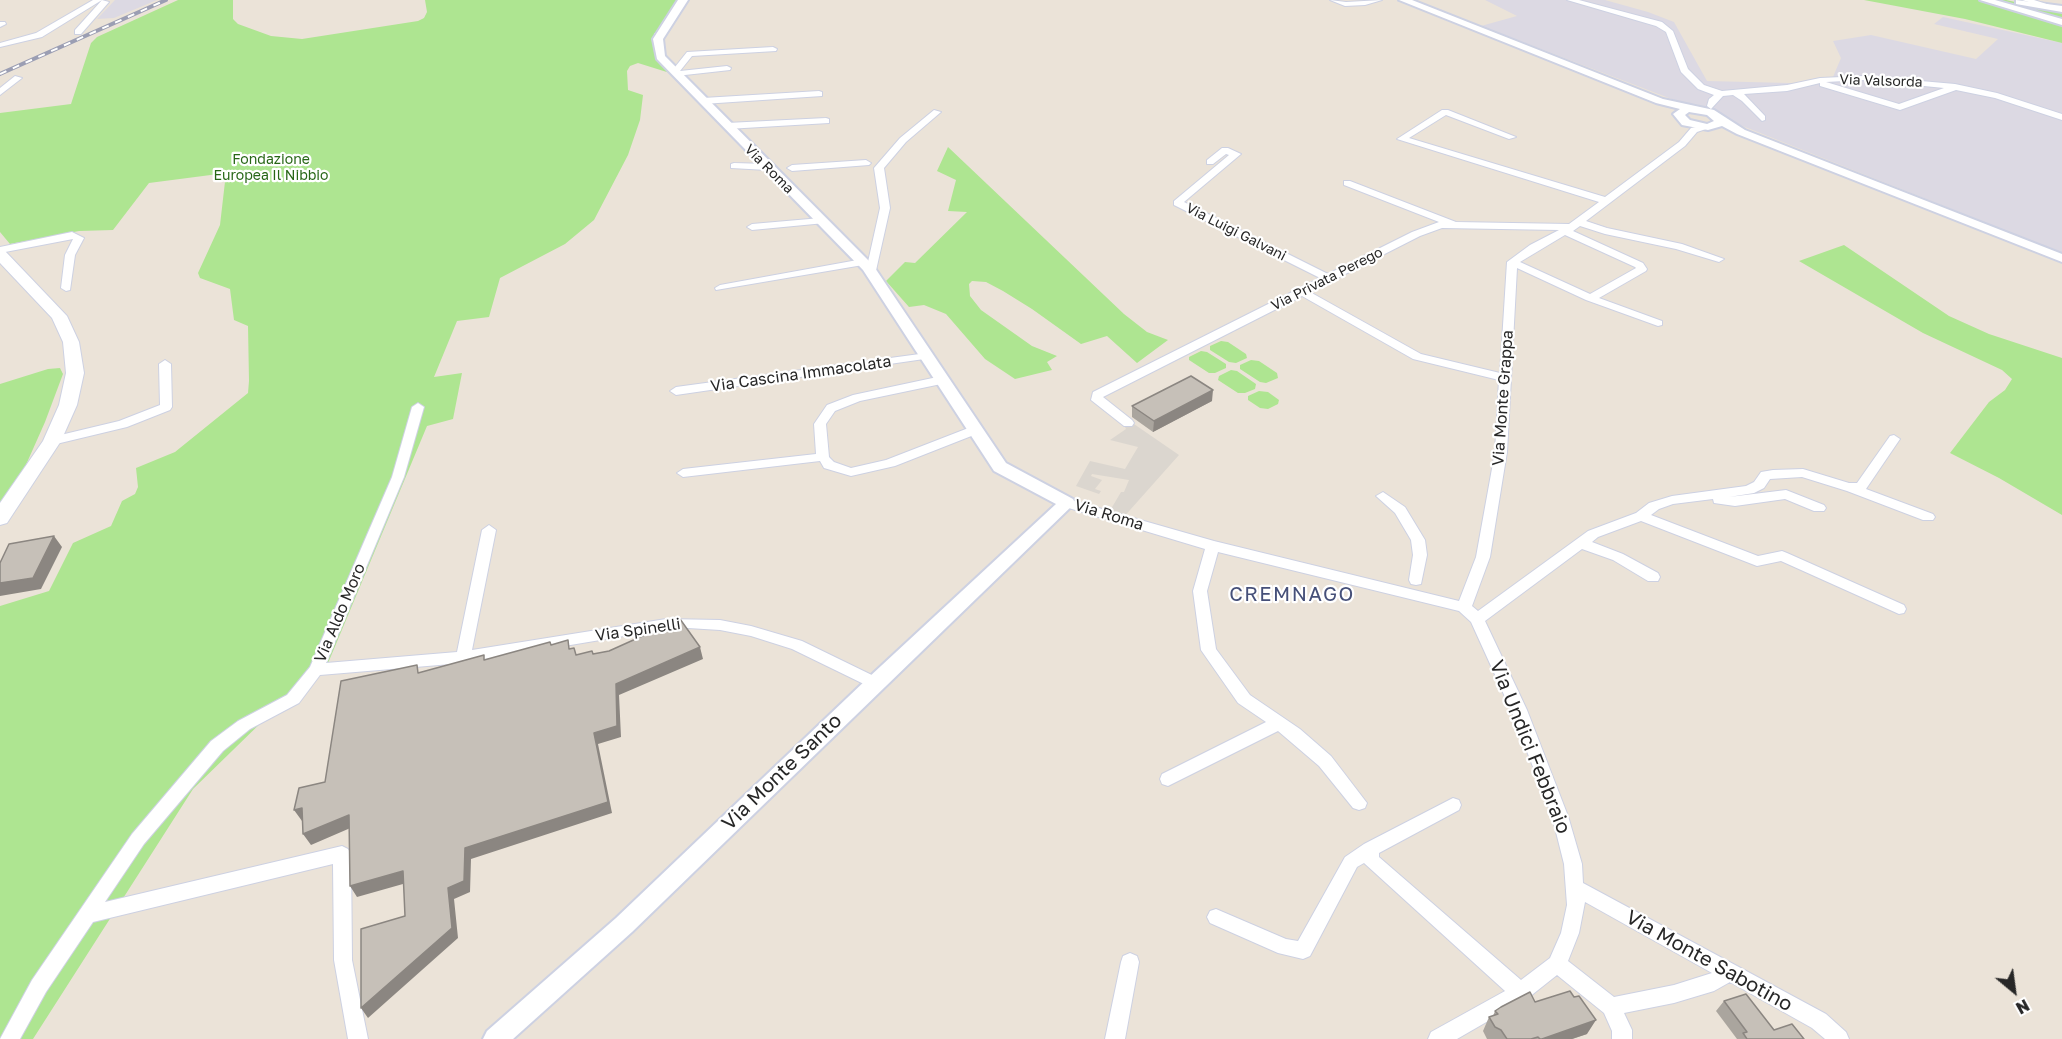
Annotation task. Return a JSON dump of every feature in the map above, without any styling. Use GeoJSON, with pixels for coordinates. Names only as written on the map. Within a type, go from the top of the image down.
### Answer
{"type":"FeatureCollection","features":[{"type":"Feature","properties":{"kind":"main road"},"geometry":{"type":"LineString","coordinates":[[0,254],[59,316],[71,342],[75,373],[68,405],[52,441],[0,518]]}},
{"type":"Feature","properties":{"kind":"street"},"geometry":{"type":"LineString","coordinates":[[0,45],[39,35],[98,0]]}},
{"type":"Feature","properties":{"kind":"street"},"geometry":{"type":"LineString","coordinates":[[78,32],[106,0]]}},
{"type":"Feature","properties":{"kind":"street","name":"Via Roma"},"geometry":{"type":"LineString","coordinates":[[684,0],[658,39],[660,57],[867,267],[1000,467],[1067,502],[1213,546],[1464,607]]}},
{"type":"Feature","properties":{"kind":"street"},"geometry":{"type":"LineString","coordinates":[[1334,0],[1345,4],[1378,0]]}},
{"type":"Feature","properties":{"kind":"street"},"geometry":{"type":"LineString","coordinates":[[1404,0],[1660,101],[1695,109],[1742,132],[2062,258]]}},
{"type":"Feature","properties":{"kind":"street"},"geometry":{"type":"LineString","coordinates":[[1571,0],[1659,24],[1669,31],[1684,70],[1701,87],[1721,94]]}},
{"type":"Feature","properties":{"kind":"street"},"geometry":{"type":"LineString","coordinates":[[1985,0],[2062,22]]}},
{"type":"Feature","properties":{"kind":"street"},"geometry":{"type":"LineString","coordinates":[[2011,0],[2062,9]]}},
{"type":"Feature","properties":{"kind":"street"},"geometry":{"type":"LineString","coordinates":[[2026,0],[2052,7]]}},
{"type":"Feature","properties":{"kind":"street"},"geometry":{"type":"LineString","coordinates":[[675,73],[690,54],[773,49]]}},
{"type":"Feature","properties":{"kind":"street"},"geometry":{"type":"LineString","coordinates":[[675,73],[727,68]]}},
{"type":"Feature","properties":{"kind":"street"},"geometry":{"type":"LineString","coordinates":[[0,92],[18,78]]}},
{"type":"Feature","properties":{"kind":"street","name":"Via Valsorda"},"geometry":{"type":"LineString","coordinates":[[1721,94],[1787,87],[1815,81],[1864,78],[1955,87],[2058,113]]}},
{"type":"Feature","properties":{"kind":"street"},"geometry":{"type":"LineString","coordinates":[[1815,81],[1900,107],[1955,87]]}},
{"type":"Feature","properties":{"kind":"street"},"geometry":{"type":"LineString","coordinates":[[1735,93],[1745,99],[1755,114]]}},
{"type":"Feature","properties":{"kind":"street"},"geometry":{"type":"LineString","coordinates":[[703,101],[819,94]]}},
{"type":"Feature","properties":{"kind":"street"},"geometry":{"type":"LineString","coordinates":[[1713,119],[1713,99],[1721,94]]}},
{"type":"Feature","properties":{"kind":"street"},"geometry":{"type":"LineString","coordinates":[[1660,101],[1685,123],[1713,119]]}},
{"type":"Feature","properties":{"kind":"street"},"geometry":{"type":"LineString","coordinates":[[1512,262],[1534,247],[1572,227],[1682,144],[1685,123],[1683,110],[1695,109]]}},
{"type":"Feature","properties":{"kind":"street"},"geometry":{"type":"LineString","coordinates":[[720,288],[867,267],[885,208],[879,168],[903,140],[937,112]]}},
{"type":"Feature","properties":{"kind":"street"},"geometry":{"type":"LineString","coordinates":[[1512,137],[1445,112],[1402,139],[1606,201]]}},
{"type":"Feature","properties":{"kind":"street","name":"Via Roma"},"geometry":{"type":"LineString","coordinates":[[727,126],[826,121]]}},
{"type":"Feature","properties":{"kind":"street","name":"Via Luigi Galvani"},"geometry":{"type":"LineString","coordinates":[[1209,162],[1225,150],[1236,154],[1177,203],[1327,278]]}},
{"type":"Feature","properties":{"kind":"street"},"geometry":{"type":"LineString","coordinates":[[778,178],[789,173],[794,164],[809,158]]}},
{"type":"Feature","properties":{"kind":"street"},"geometry":{"type":"LineString","coordinates":[[792,168],[866,163]]}},
{"type":"Feature","properties":{"kind":"street"},"geometry":{"type":"LineString","coordinates":[[734,166],[767,167]]}},
{"type":"Feature","properties":{"kind":"street"},"geometry":{"type":"LineString","coordinates":[[1347,183],[1454,225]]}},
{"type":"Feature","properties":{"kind":"street"},"geometry":{"type":"LineString","coordinates":[[752,227],[821,221]]}},
{"type":"Feature","properties":{"kind":"street","name":"Via Privata Perego"},"geometry":{"type":"LineString","coordinates":[[1128,423],[1097,400],[1097,395],[1416,234],[1441,225],[1572,227]]}},
{"type":"Feature","properties":{"kind":"street"},"geometry":{"type":"LineString","coordinates":[[1572,227],[1605,231],[1678,246],[1719,259]]}},
{"type":"Feature","properties":{"kind":"street"},"geometry":{"type":"LineString","coordinates":[[1572,227],[1642,267],[1590,298]]}},
{"type":"Feature","properties":{"kind":"street"},"geometry":{"type":"LineString","coordinates":[[0,250],[72,235],[79,238],[70,255],[66,288]]}},
{"type":"Feature","properties":{"kind":"street"},"geometry":{"type":"LineString","coordinates":[[1512,262],[1590,298],[1658,323]]}},
{"type":"Feature","properties":{"kind":"street","name":"Via Monte Grappa"},"geometry":{"type":"LineString","coordinates":[[1464,607],[1483,557],[1501,452],[1503,376],[1512,262]]}},
{"type":"Feature","properties":{"kind":"street"},"geometry":{"type":"LineString","coordinates":[[1301,291],[1417,357],[1503,376]]}},
{"type":"Feature","properties":{"kind":"street","name":"Via Cascina Immacolata"},"geometry":{"type":"LineString","coordinates":[[676,392],[927,356]]}},
{"type":"Feature","properties":{"kind":"street"},"geometry":{"type":"LineString","coordinates":[[52,441],[123,424],[166,406],[165,364]]}},
{"type":"Feature","properties":{"kind":"street"},"geometry":{"type":"LineString","coordinates":[[942,380],[857,398],[831,408],[820,424],[823,457],[829,465],[851,472],[890,463],[975,430]]}},
{"type":"Feature","properties":{"kind":"street","name":"Via Aldo Moro"},"geometry":{"type":"LineString","coordinates":[[9,1039],[39,986],[138,839],[218,746],[244,725],[293,699],[316,670],[398,477],[418,407]]}},
{"type":"Feature","properties":{"kind":"street"},"geometry":{"type":"LineString","coordinates":[[1848,487],[1863,485],[1894,439]]}},
{"type":"Feature","properties":{"kind":"street"},"geometry":{"type":"LineString","coordinates":[[683,473],[823,457]]}},
{"type":"Feature","properties":{"kind":"street"},"geometry":{"type":"LineString","coordinates":[[1477,619],[1593,534],[1641,516],[1654,506],[1663,503],[1749,490],[1759,485],[1766,475],[1784,472],[1803,473],[1928,517]]}},
{"type":"Feature","properties":{"kind":"street"},"geometry":{"type":"LineString","coordinates":[[1699,498],[1735,502],[1786,494],[1819,508]]}},
{"type":"Feature","properties":{"kind":"street"},"geometry":{"type":"LineString","coordinates":[[1383,496],[1400,510],[1418,540],[1420,555],[1416,580]]}},
{"type":"Feature","properties":{"kind":"street","name":"Via Monte Santo"},"geometry":{"type":"LineString","coordinates":[[495,1039],[624,925],[1067,502]]}},
{"type":"Feature","properties":{"kind":"street"},"geometry":{"type":"LineString","coordinates":[[1641,516],[1757,561],[1782,556],[1899,609]]}},
{"type":"Feature","properties":{"kind":"street"},"geometry":{"type":"LineString","coordinates":[[463,657],[489,530]]}},
{"type":"Feature","properties":{"kind":"street"},"geometry":{"type":"LineString","coordinates":[[1581,543],[1618,557],[1653,577]]}},
{"type":"Feature","properties":{"kind":"street"},"geometry":{"type":"LineString","coordinates":[[1213,546],[1200,591],[1209,650],[1244,699],[1279,723],[1325,761],[1359,803]]}},
{"type":"Feature","properties":{"kind":"street","name":"Via Undici Febbraio"},"geometry":{"type":"LineString","coordinates":[[1464,607],[1477,619],[1519,710],[1560,816],[1573,864],[1576,905],[1570,933],[1557,964]]}},
{"type":"Feature","properties":{"kind":"street","name":"Via Spinelli"},"geometry":{"type":"LineString","coordinates":[[316,670],[463,657],[688,623],[740,629],[797,645],[875,683]]}},
{"type":"Feature","properties":{"kind":"street"},"geometry":{"type":"LineString","coordinates":[[1168,779],[1279,723]]}},
{"type":"Feature","properties":{"kind":"street"},"geometry":{"type":"LineString","coordinates":[[1216,917],[1285,946],[1303,950],[1351,862],[1370,849],[1453,805]]}},
{"type":"Feature","properties":{"kind":"street"},"geometry":{"type":"LineString","coordinates":[[1370,849],[1371,860],[1521,992]]}},
{"type":"Feature","properties":{"kind":"street"},"geometry":{"type":"LineString","coordinates":[[87,915],[342,854],[343,960],[358,1039]]}},
{"type":"Feature","properties":{"kind":"street","name":"Via Monte Sabotino"},"geometry":{"type":"LineString","coordinates":[[1576,888],[1819,1021],[1839,1039]]}},
{"type":"Feature","properties":{"kind":"street"},"geometry":{"type":"LineString","coordinates":[[1115,1039],[1130,962]]}},
{"type":"Feature","properties":{"kind":"street"},"geometry":{"type":"LineString","coordinates":[[1438,1039],[1521,992],[1557,964],[1611,1007],[1622,1030],[1622,1039]]}},
{"type":"Feature","properties":{"kind":"street"},"geometry":{"type":"LineString","coordinates":[[1611,1007],[1674,994],[1714,982],[1730,972]]}},
{"type":"Feature","properties":{"kind":"shaded area"},"geometry":{"type":"Polygon","coordinates":[[[115,0],[157,0],[114,18],[97,19],[115,0]]]}},
{"type":"Feature","properties":{"kind":"shaded area"},"geometry":{"type":"Polygon","coordinates":[[[1485,0],[1605,0],[1648,12],[1674,22],[1707,81],[1830,84],[1841,58],[1833,41],[1871,35],[1976,59],[1998,39],[1934,24],[1943,17],[2062,43],[2062,253],[1730,121],[1724,115],[1696,104],[1682,103],[1481,26],[1517,16],[1485,0]]]}},
{"type":"Feature","properties":{"kind":"shaded area"},"geometry":{"type":"Polygon","coordinates":[[[1131,422],[1179,455],[1122,519],[1108,514],[1121,492],[1124,492],[1129,480],[1092,474],[1091,476],[1102,480],[1095,489],[1101,491],[1099,494],[1076,486],[1090,461],[1125,469],[1138,447],[1110,440],[1126,429],[1124,425],[1131,422]]]}},
{"type":"Feature","properties":{"kind":"green space","name":"Fondazione Europea Il Nibbio"},"geometry":{"type":"Polygon","coordinates":[[[178,0],[233,0],[233,19],[238,24],[271,36],[302,39],[418,21],[424,18],[427,12],[425,0],[679,0],[660,33],[654,33],[657,58],[670,73],[638,63],[630,66],[627,71],[628,90],[643,95],[640,120],[628,155],[594,220],[565,244],[500,278],[489,317],[457,321],[434,377],[462,373],[453,419],[427,426],[326,668],[272,712],[193,789],[33,1039],[0,1039],[0,606],[49,591],[73,543],[111,526],[122,501],[135,494],[138,487],[136,468],[175,452],[248,393],[249,381],[248,326],[234,320],[230,289],[200,278],[198,273],[220,225],[226,173],[149,183],[113,230],[79,231],[10,244],[0,232],[0,113],[71,104],[91,43],[97,37],[178,0]]]}},
{"type":"Feature","properties":{"kind":"green space"},"geometry":{"type":"Polygon","coordinates":[[[1864,0],[2006,0],[2062,12],[2062,43],[1965,19],[1864,0]]]}},
{"type":"Feature","properties":{"kind":"green space"},"geometry":{"type":"Polygon","coordinates":[[[948,147],[1124,314],[1147,332],[1168,340],[1137,363],[1107,336],[1081,344],[1003,291],[986,282],[972,281],[969,284],[970,296],[981,310],[1032,346],[1057,356],[1047,362],[1052,370],[1015,379],[985,359],[946,314],[924,305],[909,307],[886,281],[905,262],[915,263],[967,212],[948,211],[956,180],[937,171],[948,147]]]}},
{"type":"Feature","properties":{"kind":"green space"},"geometry":{"type":"Polygon","coordinates":[[[1844,245],[1949,316],[1989,334],[2062,358],[2062,515],[1999,478],[1950,453],[1989,402],[2005,390],[2012,379],[2002,370],[1923,333],[1799,261],[1844,245]]]}},
{"type":"Feature","properties":{"kind":"green space"},"geometry":{"type":"Polygon","coordinates":[[[1221,341],[1228,342],[1246,354],[1247,358],[1236,363],[1229,362],[1210,350],[1210,346],[1221,341]]]}},
{"type":"Feature","properties":{"kind":"green space"},"geometry":{"type":"Polygon","coordinates":[[[1201,351],[1207,352],[1226,364],[1226,368],[1209,373],[1189,360],[1189,357],[1201,351]]]}},
{"type":"Feature","properties":{"kind":"green space"},"geometry":{"type":"Polygon","coordinates":[[[1251,360],[1259,361],[1277,373],[1278,378],[1266,383],[1260,382],[1240,369],[1240,365],[1251,360]]]}},
{"type":"Feature","properties":{"kind":"green space"},"geometry":{"type":"Polygon","coordinates":[[[60,368],[63,374],[45,422],[25,467],[0,508],[0,384],[48,369],[60,368]]]}},
{"type":"Feature","properties":{"kind":"green space"},"geometry":{"type":"Polygon","coordinates":[[[1231,370],[1237,371],[1256,384],[1255,389],[1238,393],[1218,380],[1219,376],[1231,370]]]}},
{"type":"Feature","properties":{"kind":"green space"},"geometry":{"type":"Polygon","coordinates":[[[1259,391],[1268,392],[1279,400],[1278,404],[1268,409],[1260,408],[1248,400],[1248,396],[1259,391]]]}},
{"type":"Feature","properties":{"kind":"building"},"geometry":{"type":"Polygon","coordinates":[[[1191,376],[1213,390],[1154,421],[1132,406],[1191,376]]]}},
{"type":"Feature","properties":{"kind":"building"},"geometry":{"type":"Polygon","coordinates":[[[54,536],[33,578],[0,583],[0,563],[9,544],[54,536]]]}},
{"type":"Feature","properties":{"kind":"building"},"geometry":{"type":"Polygon","coordinates":[[[680,619],[700,647],[616,684],[617,726],[594,733],[608,802],[465,848],[464,881],[448,888],[452,928],[361,1008],[361,929],[405,916],[403,871],[350,886],[349,815],[303,834],[302,808],[294,810],[299,788],[325,782],[341,681],[417,665],[418,673],[484,655],[484,660],[550,642],[551,645],[568,640],[569,649],[574,648],[576,655],[592,651],[593,654],[609,651],[680,619]]]}},
{"type":"Feature","properties":{"kind":"building"},"geometry":{"type":"Polygon","coordinates":[[[1570,991],[1574,997],[1579,996],[1596,1020],[1542,1039],[1538,1037],[1507,1039],[1489,1017],[1498,1014],[1495,1011],[1501,1007],[1530,992],[1535,1002],[1570,991]]]}},
{"type":"Feature","properties":{"kind":"building"},"geometry":{"type":"Polygon","coordinates":[[[1746,994],[1774,1030],[1792,1024],[1804,1039],[1747,1039],[1743,1033],[1747,1032],[1724,1001],[1746,994]]]}},
{"type":"Feature","properties":{"kind":"railway"},"geometry":{"type":"LineString","coordinates":[[0,74],[166,0]]}},
{"type":"Feature","properties":{"kind":"district","name":"CREMNAGO"},"geometry":{"type":"Point","coordinates":[1292,595]}}]}
